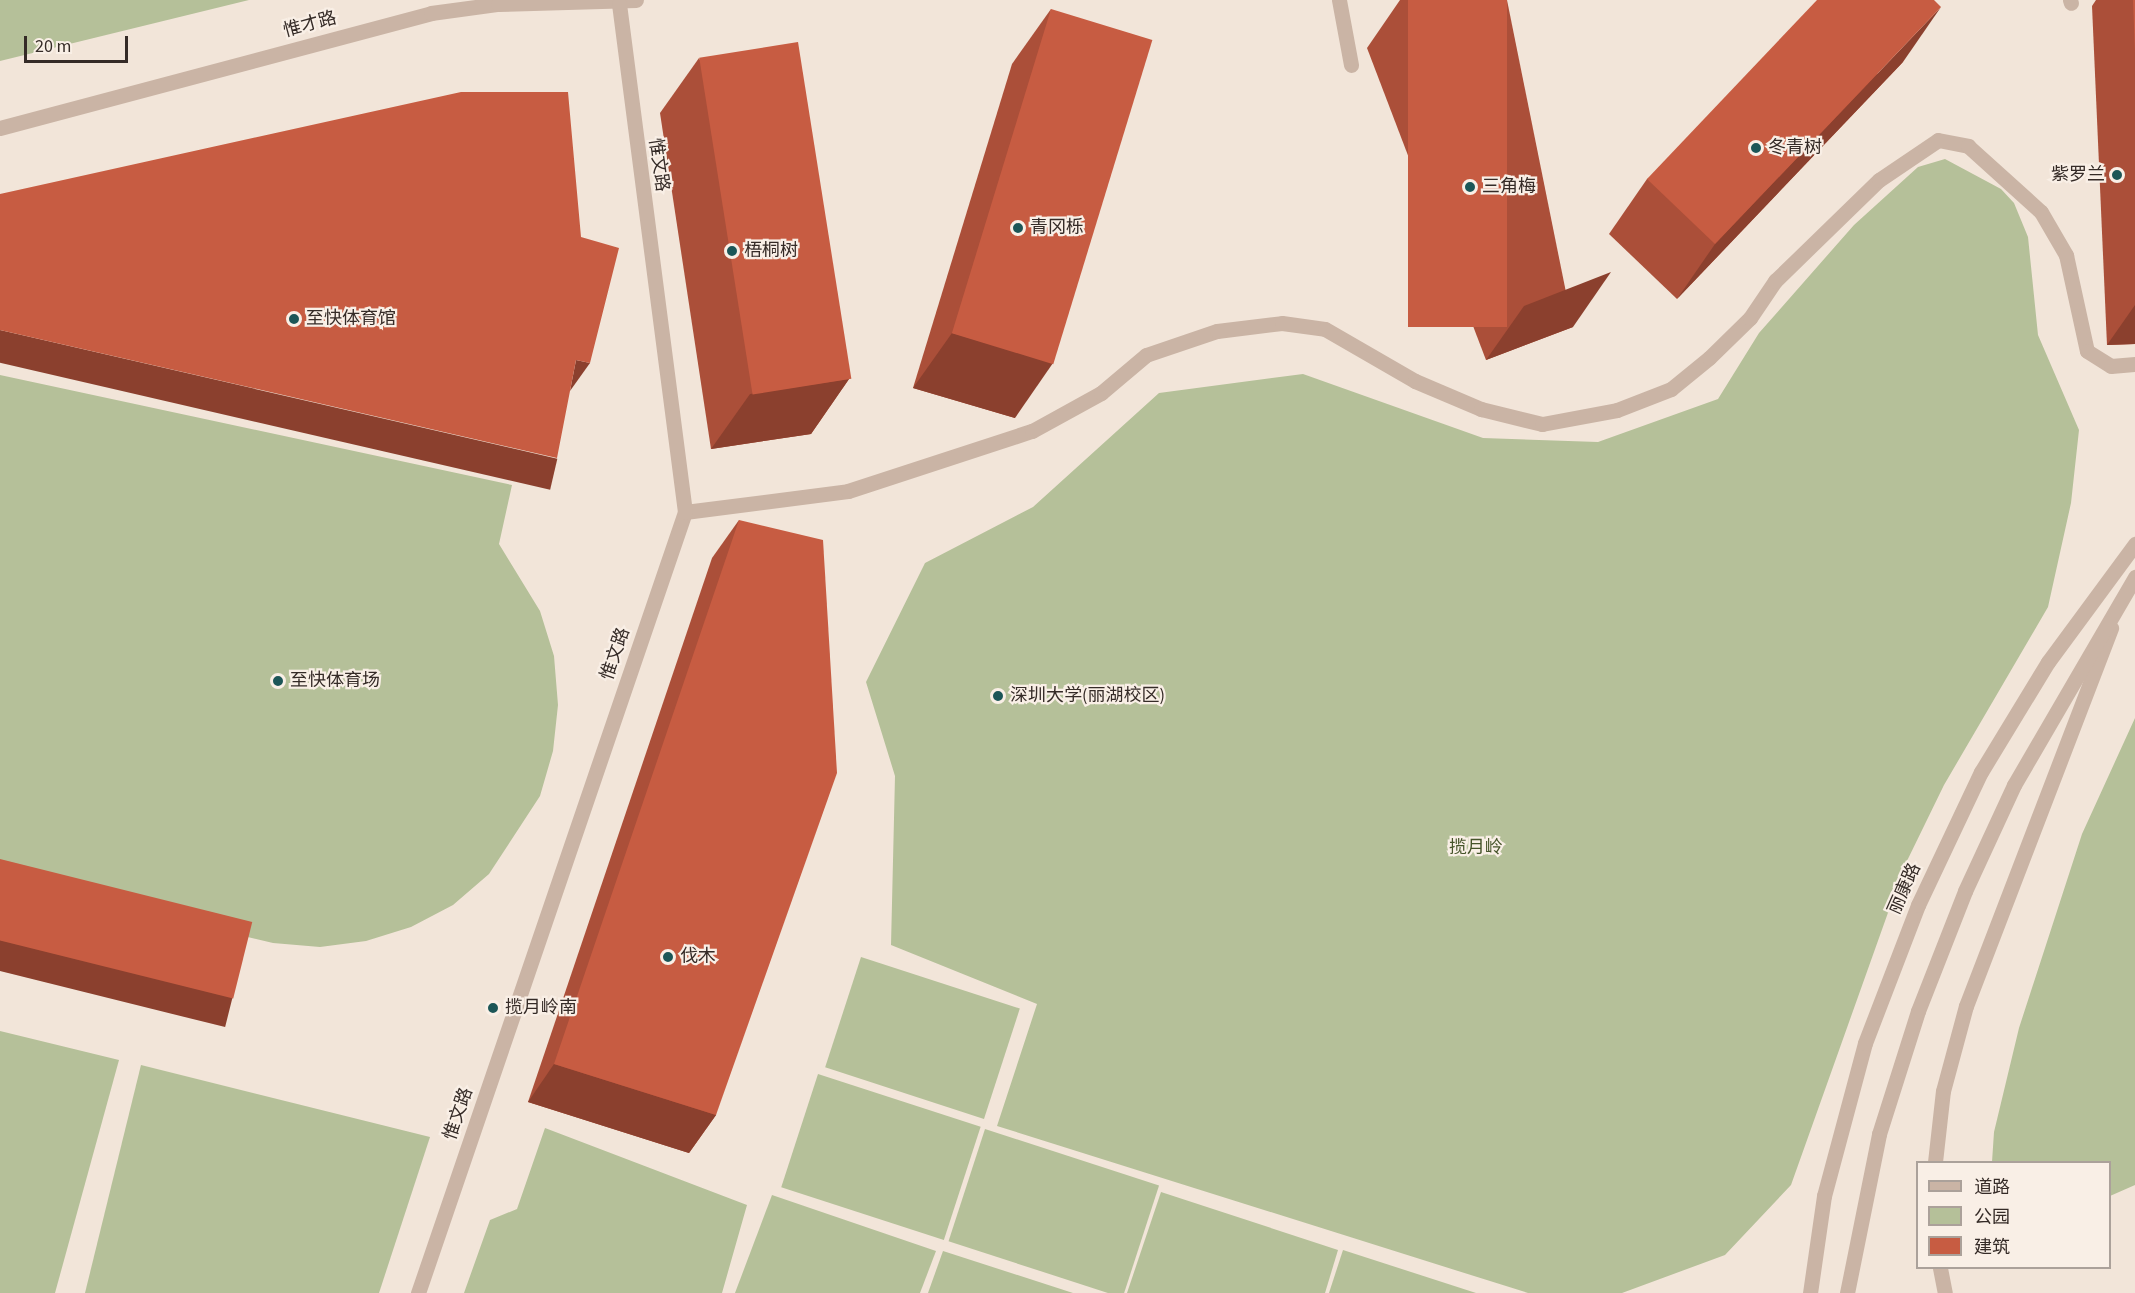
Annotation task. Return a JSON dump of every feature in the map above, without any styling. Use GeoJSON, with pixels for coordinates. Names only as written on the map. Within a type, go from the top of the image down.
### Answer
{"type":"FeatureCollection","features":[{"type":"Feature","properties":{"kind":"street","name":"惟才路"},"geometry":{"type":"LineString","coordinates":[[0,128],[431,13],[498,4],[619,4],[636,0]]}},
{"type":"Feature","properties":{"kind":"street"},"geometry":{"type":"LineString","coordinates":[[1339,0],[1351,65]]}},
{"type":"Feature","properties":{"kind":"street","name":"惟文路"},"geometry":{"type":"LineString","coordinates":[[418,1293],[685,512],[619,4]]}},
{"type":"Feature","properties":{"kind":"street"},"geometry":{"type":"LineString","coordinates":[[685,512],[848,491],[1032,431],[1101,393],[1146,355],[1217,331],[1282,323],[1325,329],[1415,381],[1481,409],[1542,424],[1617,410],[1671,389],[1709,358],[1750,318],[1775,281],[1880,180],[1938,140],[1968,146],[2042,212],[2066,255],[2087,351],[2111,366],[2135,364]]}},
{"type":"Feature","properties":{"kind":"street","name":"丽康路"},"geometry":{"type":"LineString","coordinates":[[1810,1293],[1824,1196],[1865,1043],[1918,905],[1987,762],[2048,662],[2135,544]]}},
{"type":"Feature","properties":{"kind":"street"},"geometry":{"type":"LineString","coordinates":[[1847,1293],[1879,1134],[1930,978],[2014,785],[2124,591],[2135,577]]}},
{"type":"Feature","properties":{"kind":"street"},"geometry":{"type":"LineString","coordinates":[[1935,1161],[1942,1091],[1966,1006],[2124,591]]}},
{"type":"Feature","properties":{"kind":"street"},"geometry":{"type":"LineString","coordinates":[[1940,1269],[1945,1293]]}},
{"type":"Feature","properties":{"kind":"green space"},"geometry":{"type":"Polygon","coordinates":[[[0,0],[249,0],[0,61],[0,0]]]}},
{"type":"Feature","properties":{"kind":"green space","name":"揽月岭"},"geometry":{"type":"Polygon","coordinates":[[[1945,159],[2001,189],[2014,203],[2028,237],[2038,335],[2079,430],[2071,503],[2048,607],[1944,785],[1905,865],[1791,1185],[1725,1255],[1622,1293],[1528,1293],[997,1126],[1037,1004],[891,945],[895,776],[866,682],[925,563],[1033,507],[1159,393],[1303,374],[1483,438],[1598,442],[1718,399],[1759,333],[1854,225],[1918,167],[1945,159]]]}},
{"type":"Feature","properties":{"kind":"green space","name":"至快体育场"},"geometry":{"type":"Polygon","coordinates":[[[0,375],[512,485],[499,544],[540,611],[554,656],[558,705],[553,751],[540,796],[489,874],[453,905],[411,927],[366,941],[320,947],[273,943],[0,878],[0,375]]]}},
{"type":"Feature","properties":{"kind":"green space"},"geometry":{"type":"Polygon","coordinates":[[[2135,718],[2135,1185],[2111,1196],[2111,1161],[1992,1161],[1994,1132],[2019,1028],[2082,834],[2135,718]]]}},
{"type":"Feature","properties":{"kind":"green space"},"geometry":{"type":"Polygon","coordinates":[[[861,957],[1020,1009],[984,1119],[825,1067],[861,957]]]}},
{"type":"Feature","properties":{"kind":"green space"},"geometry":{"type":"Polygon","coordinates":[[[0,1031],[119,1060],[55,1293],[0,1293],[0,1031]]]}},
{"type":"Feature","properties":{"kind":"green space"},"geometry":{"type":"Polygon","coordinates":[[[141,1065],[430,1137],[379,1293],[85,1293],[141,1065]]]}},
{"type":"Feature","properties":{"kind":"green space"},"geometry":{"type":"Polygon","coordinates":[[[818,1074],[981,1127],[944,1240],[781,1187],[818,1074]]]}},
{"type":"Feature","properties":{"kind":"green space"},"geometry":{"type":"Polygon","coordinates":[[[545,1128],[747,1205],[722,1293],[464,1293],[490,1220],[517,1209],[545,1128]]]}},
{"type":"Feature","properties":{"kind":"green space"},"geometry":{"type":"Polygon","coordinates":[[[985,1129],[1159,1186],[1124,1293],[1108,1293],[949,1241],[985,1129]]]}},
{"type":"Feature","properties":{"kind":"green space"},"geometry":{"type":"Polygon","coordinates":[[[1161,1192],[1338,1250],[1325,1293],[1127,1293],[1161,1192]]]}},
{"type":"Feature","properties":{"kind":"green space"},"geometry":{"type":"Polygon","coordinates":[[[772,1195],[936,1251],[920,1293],[735,1293],[772,1195]]]}},
{"type":"Feature","properties":{"kind":"green space"},"geometry":{"type":"Polygon","coordinates":[[[1343,1250],[1476,1293],[1329,1293],[1343,1250]]]}},
{"type":"Feature","properties":{"kind":"green space"},"geometry":{"type":"Polygon","coordinates":[[[943,1251],[1073,1293],[928,1293],[943,1251]]]}},
{"type":"Feature","properties":{"kind":"building","name":"三角梅"},"geometry":{"type":"Polygon","coordinates":[[[1408,0],[1507,0],[1507,327],[1408,327],[1408,0]]]}},
{"type":"Feature","properties":{"kind":"building","name":"冬青树"},"geometry":{"type":"Polygon","coordinates":[[[1817,0],[1934,0],[1941,7],[1715,244],[1647,179],[1817,0]]]}},
{"type":"Feature","properties":{"kind":"building"},"geometry":{"type":"Polygon","coordinates":[[[2133,0],[2135,0],[2135,53],[2133,0]]]}},
{"type":"Feature","properties":{"kind":"building","name":"青冈栎"},"geometry":{"type":"Polygon","coordinates":[[[1051,9],[1152,40],[1053,364],[952,333],[1051,9]]]}},
{"type":"Feature","properties":{"kind":"building"},"geometry":{"type":"Polygon","coordinates":[[[798,42],[851,379],[753,394],[699,58],[798,42]]]}},
{"type":"Feature","properties":{"kind":"building","name":"至快体育馆"},"geometry":{"type":"Polygon","coordinates":[[[461,92],[568,92],[581,237],[619,248],[590,363],[576,360],[557,458],[0,330],[0,194],[461,92]]]}},
{"type":"Feature","properties":{"kind":"building","name":"伐木"},"geometry":{"type":"Polygon","coordinates":[[[739,520],[823,540],[837,773],[716,1115],[554,1064],[739,520]]]}},
{"type":"Feature","properties":{"kind":"building"},"geometry":{"type":"Polygon","coordinates":[[[0,859],[252,922],[233,999],[0,940],[0,859]]]}},
{"type":"Feature","properties":{"kind":"place","name":"冬青树"},"geometry":{"type":"Point","coordinates":[1756,148]}},
{"type":"Feature","properties":{"kind":"place","name":"紫罗兰"},"geometry":{"type":"Point","coordinates":[2117,175]}},
{"type":"Feature","properties":{"kind":"place","name":"三角梅"},"geometry":{"type":"Point","coordinates":[1470,187]}},
{"type":"Feature","properties":{"kind":"place","name":"青冈栎"},"geometry":{"type":"Point","coordinates":[1018,228]}},
{"type":"Feature","properties":{"kind":"place","name":"梧桐树"},"geometry":{"type":"Point","coordinates":[732,251]}},
{"type":"Feature","properties":{"kind":"place","name":"至快体育馆"},"geometry":{"type":"Point","coordinates":[294,319]}},
{"type":"Feature","properties":{"kind":"place","name":"至快体育场"},"geometry":{"type":"Point","coordinates":[278,681]}},
{"type":"Feature","properties":{"kind":"place","name":"深圳大学(丽湖校区)"},"geometry":{"type":"Point","coordinates":[998,696]}},
{"type":"Feature","properties":{"kind":"place","name":"伐木"},"geometry":{"type":"Point","coordinates":[668,957]}},
{"type":"Feature","properties":{"kind":"place","name":"揽月岭南"},"geometry":{"type":"Point","coordinates":[493,1008]}}]}
